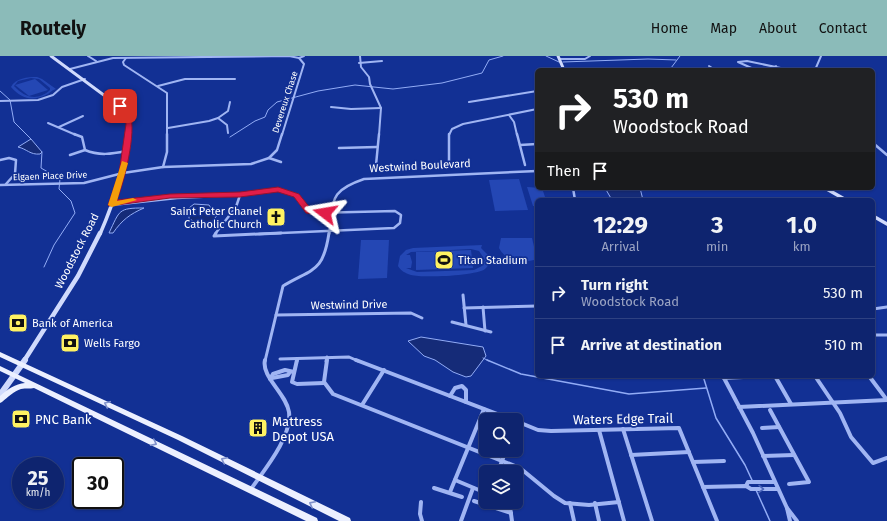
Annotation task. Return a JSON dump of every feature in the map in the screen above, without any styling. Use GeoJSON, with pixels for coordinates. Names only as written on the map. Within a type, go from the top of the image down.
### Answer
{"type":"FeatureCollection","features":[{"type":"Feature","properties":{"kind":"main road"},"geometry":{"type":"LineString","coordinates":[[0,354],[259,477],[347,521]]}},
{"type":"Feature","properties":{"kind":"main road"},"geometry":{"type":"LineString","coordinates":[[0,368],[314,521]]}},
{"type":"Feature","properties":{"kind":"main road"},"geometry":{"type":"LineString","coordinates":[[0,400],[13,389],[22,385],[36,386]]}},
{"type":"Feature","properties":{"kind":"street","name":"Woodstock Road"},"geometry":{"type":"LineString","coordinates":[[0,395],[54,317],[88,258],[114,205],[123,173],[129,124],[127,114],[120,106],[85,79],[51,56]]}},
{"type":"Feature","properties":{"kind":"street"},"geometry":{"type":"LineString","coordinates":[[88,56],[96,61]]}},
{"type":"Feature","properties":{"kind":"street","name":"Devereux Chase"},"geometry":{"type":"LineString","coordinates":[[70,68],[96,61],[126,58],[289,56],[298,58],[304,64],[277,150],[269,158]]}},
{"type":"Feature","properties":{"kind":"street"},"geometry":{"type":"LineString","coordinates":[[298,58],[304,56]]}},
{"type":"Feature","properties":{"kind":"street"},"geometry":{"type":"LineString","coordinates":[[360,56],[362,69],[369,76],[370,84],[381,108],[376,165]]}},
{"type":"Feature","properties":{"kind":"street"},"geometry":{"type":"LineString","coordinates":[[563,68],[558,58],[586,59],[590,56]]}},
{"type":"Feature","properties":{"kind":"street"},"geometry":{"type":"LineString","coordinates":[[816,68],[820,56]]}},
{"type":"Feature","properties":{"kind":"street"},"geometry":{"type":"LineString","coordinates":[[126,58],[123,62],[124,65],[167,93],[167,157],[163,167]]}},
{"type":"Feature","properties":{"kind":"street"},"geometry":{"type":"LineString","coordinates":[[752,68],[738,62],[742,60],[784,68]]}},
{"type":"Feature","properties":{"kind":"street"},"geometry":{"type":"LineString","coordinates":[[360,63],[382,61]]}},
{"type":"Feature","properties":{"kind":"street"},"geometry":{"type":"LineString","coordinates":[[768,65],[772,67],[777,66]]}},
{"type":"Feature","properties":{"kind":"street"},"geometry":{"type":"LineString","coordinates":[[0,101],[38,100],[53,95],[62,87],[85,79]]}},
{"type":"Feature","properties":{"kind":"street"},"geometry":{"type":"LineString","coordinates":[[158,86],[186,80],[235,79]]}},
{"type":"Feature","properties":{"kind":"street"},"geometry":{"type":"LineString","coordinates":[[469,102],[535,91]]}},
{"type":"Feature","properties":{"kind":"street"},"geometry":{"type":"LineString","coordinates":[[168,128],[218,118],[228,111],[230,102]]}},
{"type":"Feature","properties":{"kind":"street"},"geometry":{"type":"LineString","coordinates":[[332,107],[351,109],[381,108]]}},
{"type":"Feature","properties":{"kind":"street"},"geometry":{"type":"LineString","coordinates":[[449,167],[448,136],[452,129],[463,124],[535,110]]}},
{"type":"Feature","properties":{"kind":"street"},"geometry":{"type":"LineString","coordinates":[[509,115],[514,122],[525,165]]}},
{"type":"Feature","properties":{"kind":"street"},"geometry":{"type":"LineString","coordinates":[[59,127],[83,116]]}},
{"type":"Feature","properties":{"kind":"street"},"geometry":{"type":"LineString","coordinates":[[218,118],[225,123],[228,133]]}},
{"type":"Feature","properties":{"kind":"street"},"geometry":{"type":"LineString","coordinates":[[48,123],[82,137],[85,150]]}},
{"type":"Feature","properties":{"kind":"street"},"geometry":{"type":"LineString","coordinates":[[520,145],[535,144]]}},
{"type":"Feature","properties":{"kind":"street"},"geometry":{"type":"LineString","coordinates":[[875,145],[887,155]]}},
{"type":"Feature","properties":{"kind":"street"},"geometry":{"type":"LineString","coordinates":[[339,148],[377,147]]}},
{"type":"Feature","properties":{"kind":"street"},"geometry":{"type":"LineString","coordinates":[[70,154],[85,150],[105,154],[126,151]]}},
{"type":"Feature","properties":{"kind":"street"},"geometry":{"type":"LineString","coordinates":[[0,160],[9,158],[16,160],[14,174],[5,185]]}},
{"type":"Feature","properties":{"kind":"street"},"geometry":{"type":"LineString","coordinates":[[123,173],[163,167],[243,165],[257,163],[269,158],[281,162]]}},
{"type":"Feature","properties":{"kind":"street","name":"Westwind Boulevard"},"geometry":{"type":"LineString","coordinates":[[251,489],[283,438],[289,425],[290,413],[287,402],[266,373],[264,363],[284,286],[311,272],[324,258],[332,213],[332,202],[335,196],[350,183],[369,176],[535,171]]}},
{"type":"Feature","properties":{"kind":"street","name":"Elgaen Place Drive"},"geometry":{"type":"LineString","coordinates":[[0,185],[92,182],[123,173]]}},
{"type":"Feature","properties":{"kind":"street"},"geometry":{"type":"LineString","coordinates":[[114,205],[240,195],[282,190],[297,195],[309,211],[332,213],[395,211],[400,215],[400,223],[394,228],[214,236],[221,224],[236,207],[240,195]]}},
{"type":"Feature","properties":{"kind":"street"},"geometry":{"type":"LineString","coordinates":[[828,190],[842,198]]}},
{"type":"Feature","properties":{"kind":"street"},"geometry":{"type":"LineString","coordinates":[[875,217],[887,224]]}},
{"type":"Feature","properties":{"kind":"street"},"geometry":{"type":"LineString","coordinates":[[463,295],[466,325]]}},
{"type":"Feature","properties":{"kind":"street"},"geometry":{"type":"LineString","coordinates":[[464,308],[535,306]]}},
{"type":"Feature","properties":{"kind":"street"},"geometry":{"type":"LineString","coordinates":[[483,307],[485,331]]}},
{"type":"Feature","properties":{"kind":"street"},"geometry":{"type":"LineString","coordinates":[[875,309],[887,307]]}},
{"type":"Feature","properties":{"kind":"street","name":"Westwind Drive"},"geometry":{"type":"LineString","coordinates":[[276,315],[411,313],[422,318]]}},
{"type":"Feature","properties":{"kind":"street"},"geometry":{"type":"LineString","coordinates":[[452,322],[490,332]]}},
{"type":"Feature","properties":{"kind":"street"},"geometry":{"type":"LineString","coordinates":[[875,335],[887,335]]}},
{"type":"Feature","properties":{"kind":"street"},"geometry":{"type":"LineString","coordinates":[[280,359],[349,357],[495,413]]}},
{"type":"Feature","properties":{"kind":"street"},"geometry":{"type":"LineString","coordinates":[[327,358],[324,383],[326,389],[333,394],[468,447],[528,473],[560,500],[570,503],[619,502]]}},
{"type":"Feature","properties":{"kind":"street"},"geometry":{"type":"LineString","coordinates":[[296,359],[292,372],[292,382],[297,384],[324,383]]}},
{"type":"Feature","properties":{"kind":"street"},"geometry":{"type":"LineString","coordinates":[[271,378],[273,374],[279,372],[287,370],[292,372]]}},
{"type":"Feature","properties":{"kind":"street"},"geometry":{"type":"LineString","coordinates":[[362,406],[384,370]]}},
{"type":"Feature","properties":{"kind":"street"},"geometry":{"type":"LineString","coordinates":[[279,372],[280,377]]}},
{"type":"Feature","properties":{"kind":"street"},"geometry":{"type":"LineString","coordinates":[[271,378],[274,379],[288,375],[292,372]]}},
{"type":"Feature","properties":{"kind":"street"},"geometry":{"type":"LineString","coordinates":[[724,378],[739,406],[787,508],[797,521]]}},
{"type":"Feature","properties":{"kind":"street"},"geometry":{"type":"LineString","coordinates":[[776,378],[791,404]]}},
{"type":"Feature","properties":{"kind":"street"},"geometry":{"type":"LineString","coordinates":[[816,378],[840,413],[851,437],[864,454],[873,463],[887,458]]}},
{"type":"Feature","properties":{"kind":"street"},"geometry":{"type":"LineString","coordinates":[[870,378],[887,400]]}},
{"type":"Feature","properties":{"kind":"street"},"geometry":{"type":"LineString","coordinates":[[450,396],[455,388],[462,386],[466,390],[466,402]]}},
{"type":"Feature","properties":{"kind":"street"},"geometry":{"type":"LineString","coordinates":[[739,406],[887,400]]}},
{"type":"Feature","properties":{"kind":"street"},"geometry":{"type":"LineString","coordinates":[[450,492],[484,409]]}},
{"type":"Feature","properties":{"kind":"street"},"geometry":{"type":"LineString","coordinates":[[770,410],[810,482],[790,484]]}},
{"type":"Feature","properties":{"kind":"street","name":"Waters Edge Trail"},"geometry":{"type":"LineString","coordinates":[[523,425],[538,430],[551,431],[679,428],[717,521]]}},
{"type":"Feature","properties":{"kind":"street"},"geometry":{"type":"LineString","coordinates":[[762,428],[779,427]]}},
{"type":"Feature","properties":{"kind":"street"},"geometry":{"type":"LineString","coordinates":[[623,429],[652,521]]}},
{"type":"Feature","properties":{"kind":"street"},"geometry":{"type":"LineString","coordinates":[[599,430],[624,521]]}},
{"type":"Feature","properties":{"kind":"street"},"geometry":{"type":"LineString","coordinates":[[631,454],[689,452]]}},
{"type":"Feature","properties":{"kind":"street"},"geometry":{"type":"LineString","coordinates":[[763,456],[794,455]]}},
{"type":"Feature","properties":{"kind":"street"},"geometry":{"type":"LineString","coordinates":[[501,465],[503,457]]}},
{"type":"Feature","properties":{"kind":"street"},"geometry":{"type":"LineString","coordinates":[[693,462],[724,461]]}},
{"type":"Feature","properties":{"kind":"street"},"geometry":{"type":"LineString","coordinates":[[454,480],[479,490]]}},
{"type":"Feature","properties":{"kind":"street"},"geometry":{"type":"LineString","coordinates":[[746,486],[748,482],[774,482]]}},
{"type":"Feature","properties":{"kind":"street"},"geometry":{"type":"LineString","coordinates":[[703,488],[746,486],[751,488],[778,489]]}},
{"type":"Feature","properties":{"kind":"street"},"geometry":{"type":"LineString","coordinates":[[434,488],[462,497]]}},
{"type":"Feature","properties":{"kind":"street"},"geometry":{"type":"LineString","coordinates":[[461,521],[473,488]]}},
{"type":"Feature","properties":{"kind":"street"},"geometry":{"type":"LineString","coordinates":[[474,501],[479,502]]}},
{"type":"Feature","properties":{"kind":"street"},"geometry":{"type":"LineString","coordinates":[[421,502],[420,514],[422,521]]}},
{"type":"Feature","properties":{"kind":"street"},"geometry":{"type":"LineString","coordinates":[[570,503],[574,521]]}},
{"type":"Feature","properties":{"kind":"street"},"geometry":{"type":"LineString","coordinates":[[595,503],[599,521]]}},
{"type":"Feature","properties":{"kind":"street"},"geometry":{"type":"LineString","coordinates":[[787,508],[790,521]]}},
{"type":"Feature","properties":{"kind":"street"},"geometry":{"type":"LineString","coordinates":[[501,509],[511,513]]}},
{"type":"Feature","properties":{"kind":"street"},"geometry":{"type":"LineString","coordinates":[[510,509],[512,521]]}},
{"type":"Feature","properties":{"kind":"shaded area"},"geometry":{"type":"Polygon","coordinates":[[[37,77],[56,89],[37,98],[28,98],[23,97],[11,87],[19,80],[26,78],[37,77]],[[31,78],[18,81],[14,86],[22,93],[31,97],[40,96],[50,90],[50,88],[39,79],[31,78]]]}},
{"type":"Feature","properties":{"kind":"shaded area"},"geometry":{"type":"Polygon","coordinates":[[[35,79],[48,90],[29,96],[15,85],[35,79]]]}},
{"type":"Feature","properties":{"kind":"shaded area"},"geometry":{"type":"Polygon","coordinates":[[[31,139],[42,152],[40,154],[34,154],[18,147],[31,139]]]}},
{"type":"Feature","properties":{"kind":"shaded area"},"geometry":{"type":"Polygon","coordinates":[[[519,179],[528,210],[495,211],[489,180],[519,179]]]}},
{"type":"Feature","properties":{"kind":"shaded area"},"geometry":{"type":"Polygon","coordinates":[[[527,187],[535,188],[535,190],[543,190],[545,198],[535,198],[535,206],[533,206],[527,187]]]}},
{"type":"Feature","properties":{"kind":"shaded area"},"geometry":{"type":"Polygon","coordinates":[[[606,190],[640,190],[642,198],[611,198],[606,190]]]}},
{"type":"Feature","properties":{"kind":"shaded area"},"geometry":{"type":"Polygon","coordinates":[[[194,204],[209,205],[211,208],[221,210],[212,222],[198,228],[192,226],[192,220],[189,220],[189,208],[194,204]]]}},
{"type":"Feature","properties":{"kind":"shaded area"},"geometry":{"type":"Polygon","coordinates":[[[144,208],[127,218],[113,233],[109,233],[115,219],[121,212],[129,209],[144,208]]]}},
{"type":"Feature","properties":{"kind":"shaded area"},"geometry":{"type":"Polygon","coordinates":[[[501,238],[532,238],[535,251],[535,260],[516,261],[502,253],[499,248],[501,238]]]}},
{"type":"Feature","properties":{"kind":"shaded area"},"geometry":{"type":"Polygon","coordinates":[[[361,240],[389,240],[387,278],[358,279],[361,240]]]}},
{"type":"Feature","properties":{"kind":"shaded area"},"geometry":{"type":"Polygon","coordinates":[[[482,245],[481,248],[488,255],[489,262],[485,269],[461,275],[411,275],[403,272],[398,266],[400,256],[406,250],[413,248],[482,245]],[[471,249],[411,252],[406,255],[410,255],[412,262],[411,268],[406,268],[417,272],[474,270],[482,266],[485,260],[479,251],[471,249]]]}},
{"type":"Feature","properties":{"kind":"shaded area","name":"Titan Stadium"},"geometry":{"type":"Polygon","coordinates":[[[471,250],[473,268],[416,270],[416,252],[471,250]]]}},
{"type":"Feature","properties":{"kind":"shaded area"},"geometry":{"type":"Polygon","coordinates":[[[421,337],[483,347],[486,356],[471,376],[466,377],[453,372],[435,360],[424,356],[408,341],[421,337]]]}},
{"type":"Feature","properties":{"kind":"waterway"},"geometry":{"type":"LineString","coordinates":[[230,137],[255,121],[265,117],[268,110],[277,102],[318,91],[355,85],[393,89],[442,83],[482,73],[489,60],[503,56]]}},
{"type":"Feature","properties":{"kind":"waterway"},"geometry":{"type":"LineString","coordinates":[[546,56],[559,62]]}},
{"type":"Feature","properties":{"kind":"waterway"},"geometry":{"type":"LineString","coordinates":[[671,68],[680,56]]}},
{"type":"Feature","properties":{"kind":"waterway"},"geometry":{"type":"LineString","coordinates":[[563,62],[648,59],[676,60]]}},
{"type":"Feature","properties":{"kind":"waterway"},"geometry":{"type":"LineString","coordinates":[[0,91],[10,100],[14,122],[31,139]]}},
{"type":"Feature","properties":{"kind":"waterway"},"geometry":{"type":"LineString","coordinates":[[42,152],[41,168],[60,179],[59,189],[71,201],[75,213],[54,245],[44,267]]}},
{"type":"Feature","properties":{"kind":"waterway"},"geometry":{"type":"LineString","coordinates":[[483,358],[487,360]]}},
{"type":"Feature","properties":{"kind":"waterway"},"geometry":{"type":"LineString","coordinates":[[487,360],[521,374],[535,377]]}},
{"type":"Feature","properties":{"kind":"waterway"},"geometry":{"type":"LineString","coordinates":[[543,378],[629,394],[706,388]]}},
{"type":"Feature","properties":{"kind":"waterway"},"geometry":{"type":"LineString","coordinates":[[704,378],[716,418],[745,465],[752,480]]}},
{"type":"Feature","properties":{"kind":"waterway"},"geometry":{"type":"LineString","coordinates":[[756,490],[770,521]]}},
{"type":"Feature","properties":{"kind":"slow traffic"},"geometry":{"type":"LineString","coordinates":[[125,163],[112,205],[119,202],[133,200]]}},
{"type":"Feature","properties":{"kind":"place","name":"Saint Peter Chanel Catholic Church"},"geometry":{"type":"Point","coordinates":[276,217]}},
{"type":"Feature","properties":{"kind":"place","name":"Titan Stadium"},"geometry":{"type":"Point","coordinates":[444,260]}},
{"type":"Feature","properties":{"kind":"place","name":"Bank of America"},"geometry":{"type":"Point","coordinates":[18,323]}},
{"type":"Feature","properties":{"kind":"place","name":"Wells Fargo"},"geometry":{"type":"Point","coordinates":[70,343]}},
{"type":"Feature","properties":{"kind":"place","name":"PNC Bank"},"geometry":{"type":"Point","coordinates":[21,419]}},
{"type":"Feature","properties":{"kind":"place","name":"Mattress Depot USA"},"geometry":{"type":"Point","coordinates":[258,428]}},
{"type":"Feature","properties":{"kind":"route"},"geometry":{"type":"LineString","coordinates":[[120,106],[127,114],[129,124],[123,173],[112,205],[119,202],[148,198],[191,195],[240,195],[278,189],[292,192],[297,195],[304,207],[309,211],[325,213]]}}]}
